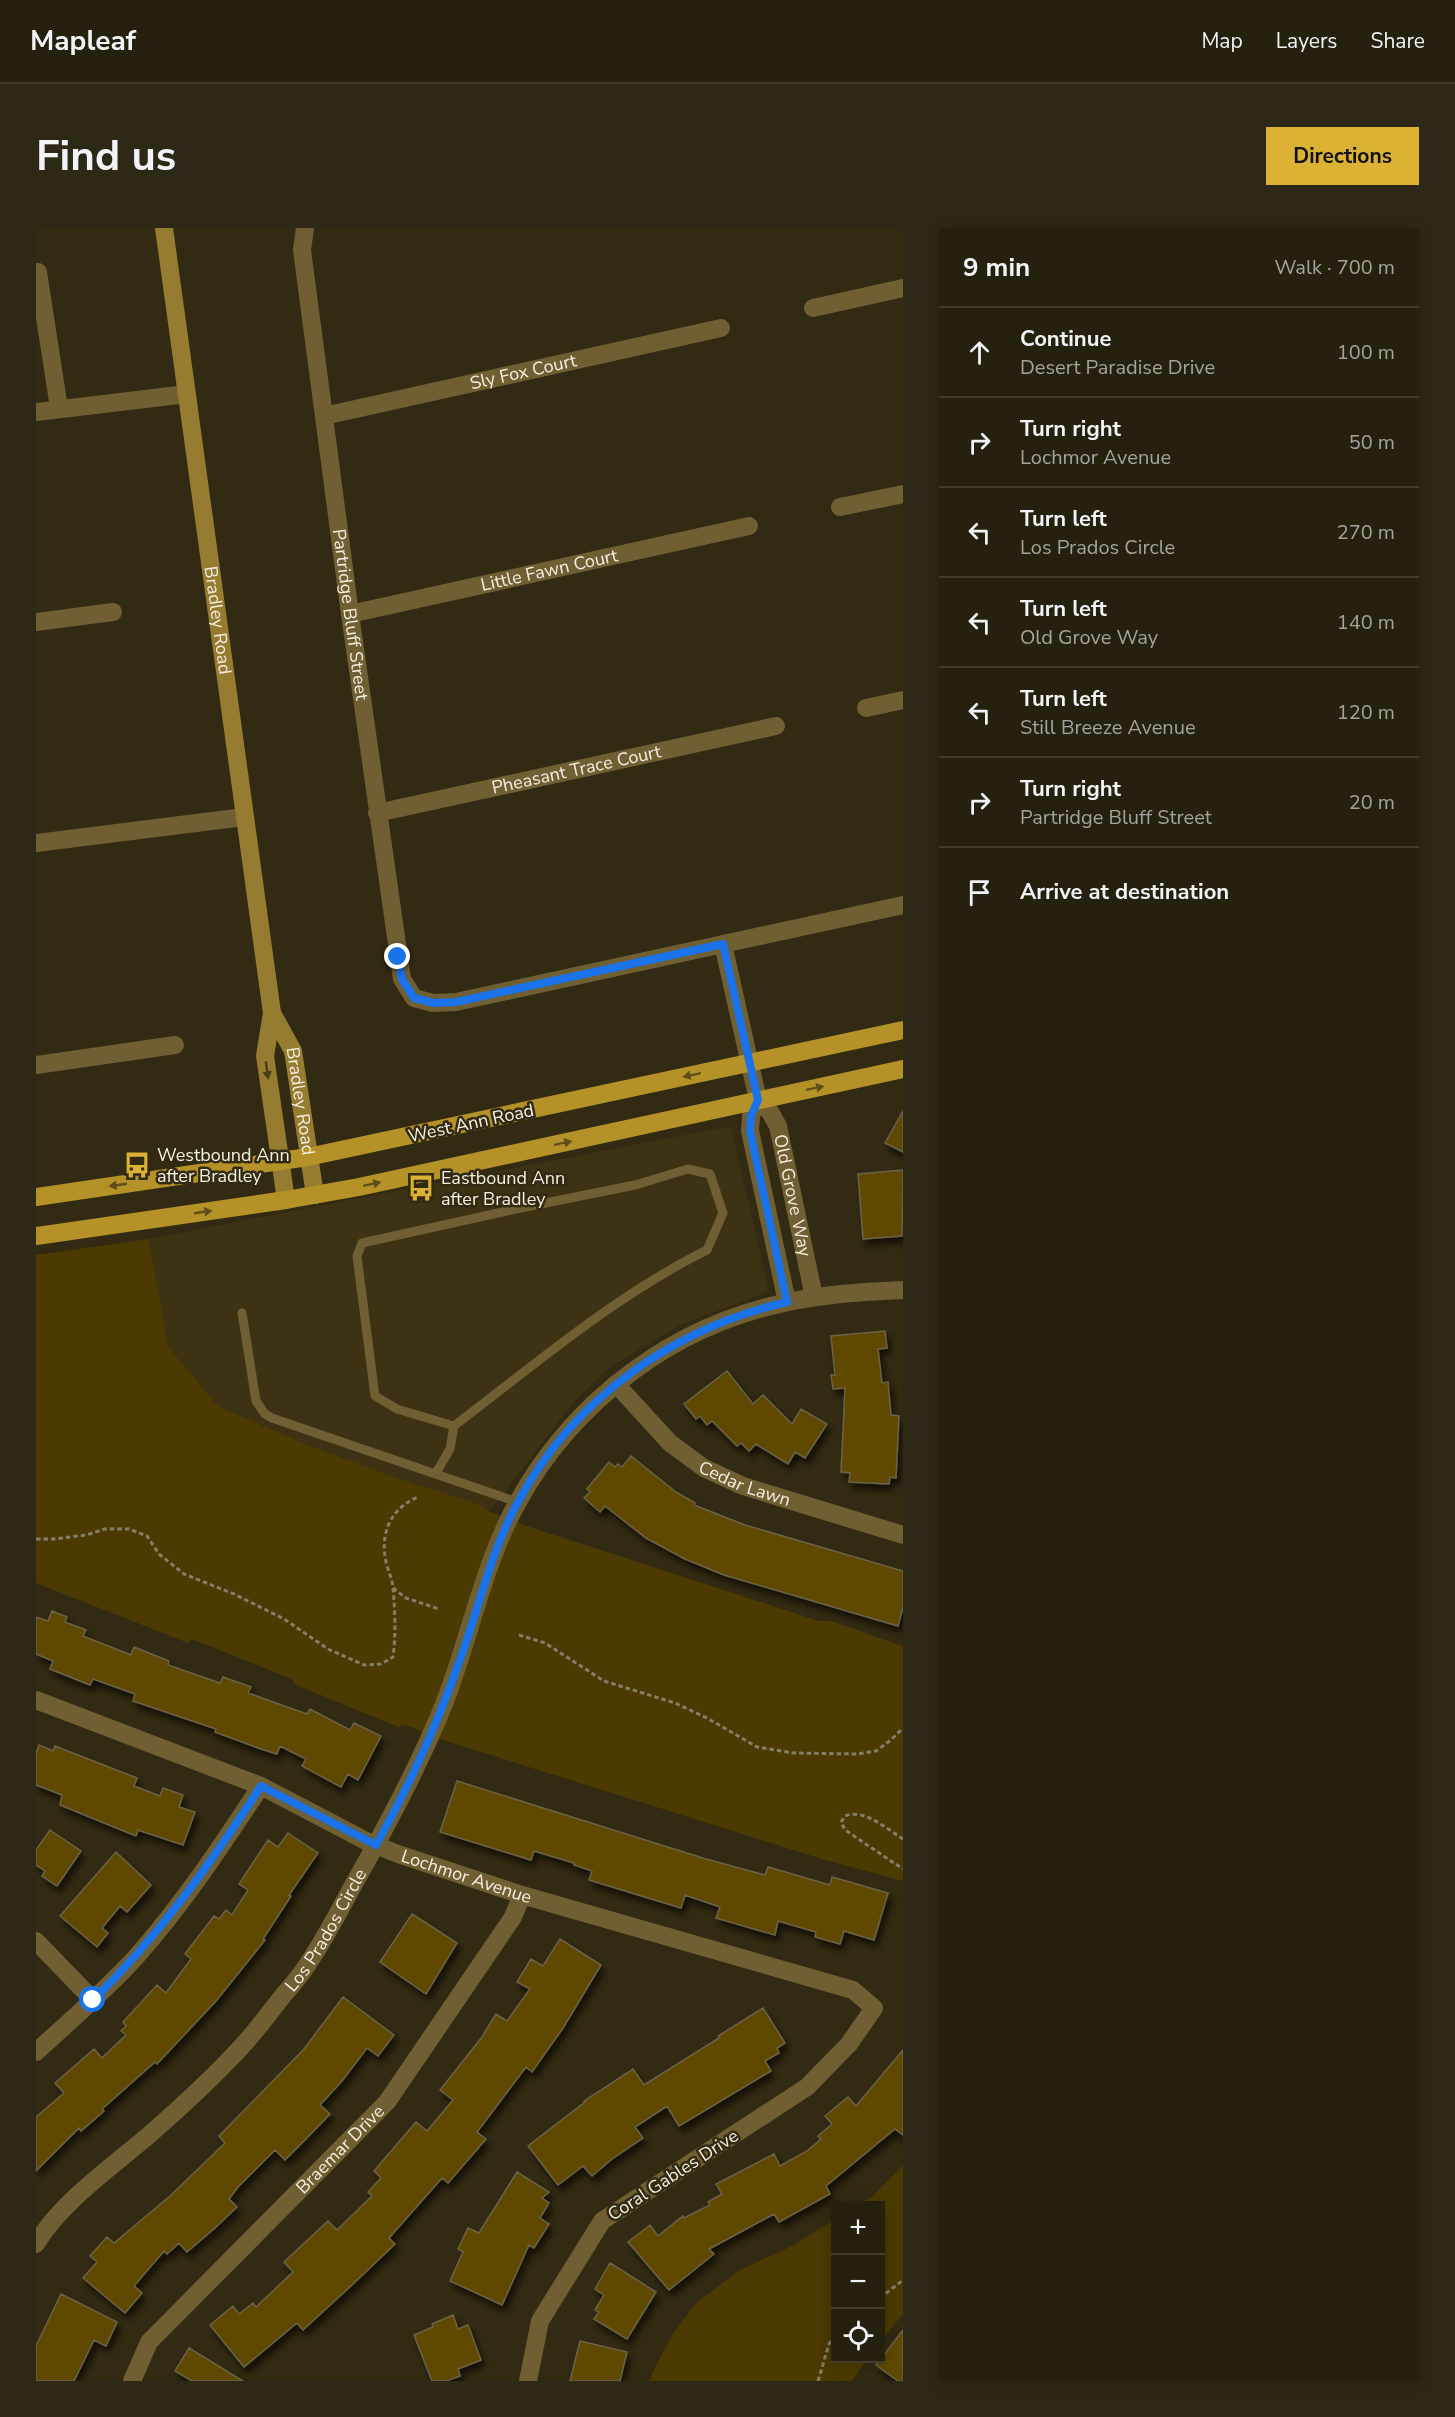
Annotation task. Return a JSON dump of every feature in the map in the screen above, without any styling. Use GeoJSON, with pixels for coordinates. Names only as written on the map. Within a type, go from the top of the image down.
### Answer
{"type":"FeatureCollection","features":[{"type":"Feature","properties":{"kind":"main road","name":"West Ann Road"},"geometry":{"type":"LineString","coordinates":[[36,1197],[308,1157],[903,1030]]}},
{"type":"Feature","properties":{"kind":"main road"},"geometry":{"type":"LineString","coordinates":[[36,1236],[315,1195],[903,1069]]}},
{"type":"Feature","properties":{"kind":"street","name":"Bradley Road"},"geometry":{"type":"LineString","coordinates":[[164,228],[272,1012],[265,1056],[286,1200]]}},
{"type":"Feature","properties":{"kind":"street","name":"Partridge Bluff Street"},"geometry":{"type":"LineString","coordinates":[[305,228],[302,234],[302,250],[377,813],[402,979],[414,998],[434,1003],[456,1002],[723,944]]}},
{"type":"Feature","properties":{"kind":"street"},"geometry":{"type":"LineString","coordinates":[[36,272],[38,272],[59,408]]}},
{"type":"Feature","properties":{"kind":"street"},"geometry":{"type":"LineString","coordinates":[[813,308],[903,288]]}},
{"type":"Feature","properties":{"kind":"street","name":"Sly Fox Court"},"geometry":{"type":"LineString","coordinates":[[324,416],[721,328]]}},
{"type":"Feature","properties":{"kind":"street"},"geometry":{"type":"LineString","coordinates":[[36,412],[187,394]]}},
{"type":"Feature","properties":{"kind":"street"},"geometry":{"type":"LineString","coordinates":[[840,507],[903,494]]}},
{"type":"Feature","properties":{"kind":"street","name":"Little Fawn Court"},"geometry":{"type":"LineString","coordinates":[[350,614],[748,526]]}},
{"type":"Feature","properties":{"kind":"street"},"geometry":{"type":"LineString","coordinates":[[36,622],[114,612]]}},
{"type":"Feature","properties":{"kind":"street"},"geometry":{"type":"LineString","coordinates":[[866,708],[903,700]]}},
{"type":"Feature","properties":{"kind":"street","name":"Pheasant Trace Court"},"geometry":{"type":"LineString","coordinates":[[377,813],[776,726]]}},
{"type":"Feature","properties":{"kind":"street"},"geometry":{"type":"LineString","coordinates":[[36,843],[244,818]]}},
{"type":"Feature","properties":{"kind":"street"},"geometry":{"type":"LineString","coordinates":[[723,944],[903,905]]}},
{"type":"Feature","properties":{"kind":"street","name":"Old Grove Way"},"geometry":{"type":"LineString","coordinates":[[723,944],[758,1100],[770,1112],[778,1126],[814,1297]]}},
{"type":"Feature","properties":{"kind":"street","name":"Bradley Road"},"geometry":{"type":"LineString","coordinates":[[272,1012],[293,1051],[315,1195]]}},
{"type":"Feature","properties":{"kind":"street"},"geometry":{"type":"LineString","coordinates":[[36,1065],[175,1045]]}},
{"type":"Feature","properties":{"kind":"street","name":"Old Grove Way"},"geometry":{"type":"LineString","coordinates":[[758,1100],[751,1116],[750,1131],[787,1302]]}},
{"type":"Feature","properties":{"kind":"street","name":"Los Prados Circle"},"geometry":{"type":"LineString","coordinates":[[36,2244],[42,2234],[76,2198],[178,2109],[244,2045],[311,1961],[416,1769],[442,1708],[469,1634],[490,1566],[517,1502],[539,1467],[566,1433],[616,1384],[649,1360],[694,1334],[744,1313],[787,1302],[814,1297],[903,1290]]}},
{"type":"Feature","properties":{"kind":"street","name":"Cedar Lawn"},"geometry":{"type":"LineString","coordinates":[[616,1384],[670,1443],[704,1468],[743,1486],[903,1535]]}},
{"type":"Feature","properties":{"kind":"street","name":"Lochmor Avenue"},"geometry":{"type":"LineString","coordinates":[[36,1700],[261,1786],[376,1845],[522,1895],[853,1990],[874,2008]]}},
{"type":"Feature","properties":{"kind":"street"},"geometry":{"type":"LineString","coordinates":[[36,2052],[93,2000],[136,1956],[178,1906],[261,1786]]}},
{"type":"Feature","properties":{"kind":"street","name":"Braemar Drive"},"geometry":{"type":"LineString","coordinates":[[132,2381],[149,2342],[387,2102],[513,1917],[522,1895]]}},
{"type":"Feature","properties":{"kind":"street"},"geometry":{"type":"LineString","coordinates":[[36,1941],[93,2000]]}},
{"type":"Feature","properties":{"kind":"street","name":"Coral Gables Drive"},"geometry":{"type":"LineString","coordinates":[[528,2381],[540,2321],[602,2222],[807,2087],[849,2044],[874,2008]]}},
{"type":"Feature","properties":{"kind":"lane"},"geometry":{"type":"LineString","coordinates":[[436,1473],[450,1449],[454,1426],[561,1344],[671,1268],[707,1250],[723,1213],[710,1174],[688,1169],[635,1185],[362,1243],[357,1256],[375,1396],[398,1409],[454,1426]]}},
{"type":"Feature","properties":{"kind":"lane"},"geometry":{"type":"LineString","coordinates":[[242,1312],[256,1401],[266,1414],[279,1422],[517,1502]]}},
{"type":"Feature","properties":{"kind":"path"},"geometry":{"type":"LineString","coordinates":[[36,1539],[86,1535],[105,1529],[129,1529],[147,1536],[159,1554],[184,1574],[234,1594],[284,1619],[328,1649],[364,1665],[381,1664],[393,1657],[395,1641],[393,1588],[385,1558],[387,1527],[401,1506],[418,1497]]}},
{"type":"Feature","properties":{"kind":"path"},"geometry":{"type":"LineString","coordinates":[[393,1588],[406,1598],[438,1609]]}},
{"type":"Feature","properties":{"kind":"path"},"geometry":{"type":"LineString","coordinates":[[519,1635],[545,1643],[604,1681],[675,1703],[707,1718],[757,1748],[793,1753],[858,1754],[876,1750],[903,1728]]}},
{"type":"Feature","properties":{"kind":"path"},"geometry":{"type":"LineString","coordinates":[[903,1839],[865,1815],[852,1813],[845,1816],[841,1822],[845,1830],[903,1869]]}},
{"type":"Feature","properties":{"kind":"path"},"geometry":{"type":"LineString","coordinates":[[885,2294],[903,2280]]}},
{"type":"Feature","properties":{"kind":"path"},"geometry":{"type":"LineString","coordinates":[[818,2381],[831,2341]]}},
{"type":"Feature","properties":{"kind":"shaded area"},"geometry":{"type":"Polygon","coordinates":[[[731,1126],[769,1291],[678,1326],[609,1368],[572,1404],[489,1512],[310,1446],[218,1406],[168,1346],[149,1239],[731,1126]]]}},
{"type":"Feature","properties":{"kind":"shaded area"},"geometry":{"type":"Polygon","coordinates":[[[149,1239],[168,1346],[218,1406],[310,1446],[422,1487],[481,1505],[488,1511],[530,1527],[819,1621],[831,1621],[903,1646],[903,1881],[825,1860],[446,1741],[406,1725],[398,1727],[294,1684],[292,1679],[192,1639],[188,1643],[36,1583],[36,1255],[149,1239]]]}},
{"type":"Feature","properties":{"kind":"shaded area"},"geometry":{"type":"Polygon","coordinates":[[[903,2165],[903,2314],[885,2336],[885,2201],[864,2201],[873,2196],[903,2165]]]}},
{"type":"Feature","properties":{"kind":"shaded area"},"geometry":{"type":"Polygon","coordinates":[[[831,2222],[831,2363],[864,2363],[852,2381],[650,2381],[674,2332],[696,2303],[740,2270],[792,2246],[831,2222]]]}},
{"type":"Feature","properties":{"kind":"building"},"geometry":{"type":"Polygon","coordinates":[[[903,1111],[903,1152],[885,1143],[903,1111]]]}},
{"type":"Feature","properties":{"kind":"building"},"geometry":{"type":"Polygon","coordinates":[[[903,1170],[902,1236],[863,1239],[858,1174],[903,1170]]]}},
{"type":"Feature","properties":{"kind":"building"},"geometry":{"type":"Polygon","coordinates":[[[885,1331],[887,1348],[878,1349],[882,1383],[888,1382],[891,1415],[899,1416],[896,1478],[890,1477],[889,1484],[849,1482],[850,1473],[841,1472],[845,1388],[833,1389],[831,1375],[835,1375],[831,1336],[885,1331]]]}},
{"type":"Feature","properties":{"kind":"building"},"geometry":{"type":"Polygon","coordinates":[[[727,1371],[753,1404],[763,1395],[792,1424],[801,1409],[827,1424],[805,1458],[795,1452],[788,1464],[756,1444],[749,1451],[741,1443],[737,1446],[712,1421],[707,1425],[700,1416],[696,1419],[684,1404],[727,1371]]]}},
{"type":"Feature","properties":{"kind":"building"},"geometry":{"type":"Polygon","coordinates":[[[631,1456],[676,1492],[695,1503],[694,1505],[745,1525],[903,1571],[903,1607],[898,1626],[724,1575],[685,1559],[646,1538],[605,1506],[600,1512],[584,1498],[590,1492],[587,1489],[609,1462],[615,1467],[618,1464],[622,1467],[631,1456]]]}},
{"type":"Feature","properties":{"kind":"building"},"geometry":{"type":"Polygon","coordinates":[[[52,1611],[67,1617],[65,1622],[86,1630],[83,1636],[131,1655],[134,1647],[169,1661],[168,1665],[220,1683],[223,1677],[251,1687],[248,1693],[307,1714],[310,1709],[350,1730],[354,1723],[381,1736],[358,1780],[348,1774],[341,1787],[302,1766],[306,1759],[280,1746],[277,1754],[261,1749],[215,1732],[216,1729],[133,1701],[135,1694],[93,1679],[90,1685],[50,1669],[53,1661],[36,1654],[36,1617],[48,1621],[52,1611]]]}},
{"type":"Feature","properties":{"kind":"building"},"geometry":{"type":"Polygon","coordinates":[[[39,1745],[53,1751],[55,1746],[137,1778],[134,1786],[160,1796],[163,1788],[183,1795],[179,1807],[195,1812],[183,1845],[138,1830],[136,1836],[60,1805],[62,1795],[36,1785],[36,1754],[39,1745]]]}},
{"type":"Feature","properties":{"kind":"building"},"geometry":{"type":"Polygon","coordinates":[[[457,1781],[706,1859],[765,1875],[768,1867],[830,1885],[832,1877],[888,1893],[874,1940],[844,1931],[840,1944],[815,1937],[816,1932],[778,1921],[775,1935],[716,1918],[720,1907],[685,1895],[681,1908],[589,1880],[592,1871],[574,1865],[574,1863],[534,1851],[531,1860],[440,1832],[457,1781]]]}},
{"type":"Feature","properties":{"kind":"building"},"geometry":{"type":"Polygon","coordinates":[[[50,1830],[81,1851],[57,1886],[42,1876],[45,1871],[36,1865],[36,1850],[50,1830]]]}},
{"type":"Feature","properties":{"kind":"building"},"geometry":{"type":"Polygon","coordinates":[[[288,1833],[318,1853],[289,1895],[291,1896],[263,1939],[265,1940],[216,2001],[157,2064],[155,2062],[81,2131],[79,2128],[36,2171],[36,2117],[64,2093],[55,2083],[94,2049],[102,2058],[126,2035],[121,2031],[126,2026],[123,2022],[157,1985],[166,1993],[191,1959],[185,1954],[214,1916],[219,1919],[226,1910],[232,1915],[248,1890],[239,1884],[268,1840],[278,1847],[288,1833]]]}},
{"type":"Feature","properties":{"kind":"building"},"geometry":{"type":"Polygon","coordinates":[[[116,1852],[151,1885],[127,1912],[120,1906],[102,1928],[108,1933],[97,1947],[60,1916],[116,1852]]]}},
{"type":"Feature","properties":{"kind":"building"},"geometry":{"type":"Polygon","coordinates":[[[412,1914],[457,1943],[426,1994],[380,1962],[412,1914]]]}},
{"type":"Feature","properties":{"kind":"building"},"geometry":{"type":"Polygon","coordinates":[[[560,1939],[601,1965],[563,2028],[532,2072],[526,2067],[477,2132],[486,2139],[448,2183],[442,2178],[389,2238],[395,2244],[352,2285],[303,2330],[297,2323],[244,2367],[210,2325],[233,2306],[239,2314],[253,2303],[256,2307],[293,2272],[284,2262],[328,2221],[337,2230],[372,2196],[368,2192],[381,2178],[374,2171],[416,2122],[427,2131],[453,2100],[440,2090],[482,2037],[496,2014],[507,2021],[530,1989],[517,1982],[531,1959],[543,1966],[560,1939]]]}},
{"type":"Feature","properties":{"kind":"building"},"geometry":{"type":"Polygon","coordinates":[[[343,1997],[394,2035],[378,2056],[367,2048],[320,2105],[330,2114],[285,2160],[275,2150],[238,2187],[229,2199],[237,2207],[215,2228],[187,2252],[179,2243],[167,2254],[164,2251],[134,2286],[142,2293],[125,2313],[83,2278],[97,2262],[90,2256],[107,2237],[114,2243],[170,2196],[225,2143],[219,2136],[304,2049],[343,1997]]]}},
{"type":"Feature","properties":{"kind":"building"},"geometry":{"type":"Polygon","coordinates":[[[763,2008],[785,2043],[777,2048],[779,2053],[765,2061],[771,2071],[679,2126],[667,2106],[635,2127],[643,2138],[592,2176],[583,2166],[558,2185],[528,2146],[584,2101],[633,2069],[644,2085],[763,2008]]]}},
{"type":"Feature","properties":{"kind":"building"},"geometry":{"type":"Polygon","coordinates":[[[903,2050],[903,2135],[895,2129],[826,2186],[830,2194],[779,2222],[774,2214],[709,2249],[714,2254],[669,2290],[628,2242],[650,2225],[658,2236],[683,2216],[684,2218],[710,2205],[708,2202],[722,2194],[716,2184],[774,2154],[780,2166],[807,2151],[821,2139],[818,2136],[832,2124],[825,2116],[848,2097],[856,2106],[903,2050]]]}},
{"type":"Feature","properties":{"kind":"building"},"geometry":{"type":"Polygon","coordinates":[[[517,2172],[549,2192],[542,2198],[549,2203],[540,2218],[549,2224],[534,2248],[529,2245],[502,2305],[450,2281],[463,2252],[458,2249],[468,2228],[479,2233],[517,2172]]]}},
{"type":"Feature","properties":{"kind":"building"},"geometry":{"type":"Polygon","coordinates":[[[610,2263],[656,2292],[627,2339],[594,2319],[599,2312],[595,2310],[604,2295],[595,2289],[610,2263]]]}},
{"type":"Feature","properties":{"kind":"building"},"geometry":{"type":"Polygon","coordinates":[[[61,2294],[117,2322],[106,2346],[94,2340],[74,2381],[36,2381],[36,2346],[61,2294]]]}},
{"type":"Feature","properties":{"kind":"building"},"geometry":{"type":"Polygon","coordinates":[[[453,2315],[458,2329],[468,2325],[481,2360],[458,2369],[460,2376],[446,2381],[432,2381],[414,2335],[453,2315]]]}},
{"type":"Feature","properties":{"kind":"building"},"geometry":{"type":"Polygon","coordinates":[[[903,2330],[903,2381],[898,2381],[876,2365],[885,2363],[885,2353],[903,2330]]]}},
{"type":"Feature","properties":{"kind":"building"},"geometry":{"type":"Polygon","coordinates":[[[580,2341],[627,2352],[620,2381],[570,2381],[580,2341]]]}},
{"type":"Feature","properties":{"kind":"building"},"geometry":{"type":"Polygon","coordinates":[[[189,2348],[243,2381],[192,2381],[175,2371],[189,2348]]]}},
{"type":"Feature","properties":{"kind":"place","name":"Westbound Ann after Bradley"},"geometry":{"type":"Point","coordinates":[137,1165]}},
{"type":"Feature","properties":{"kind":"place","name":"Eastbound Ann after Bradley"},"geometry":{"type":"Point","coordinates":[421,1188]}},
{"type":"Feature","properties":{"kind":"route"},"geometry":{"type":"LineString","coordinates":[[93,2000],[136,1956],[178,1906],[261,1786],[376,1845],[396,1810],[429,1740],[453,1679],[506,1525],[517,1502],[551,1450],[597,1400],[649,1360],[684,1339],[723,1321],[787,1302],[750,1131],[751,1116],[758,1100],[723,944],[456,1002],[434,1003],[414,998],[402,979],[398,957]]}}]}
